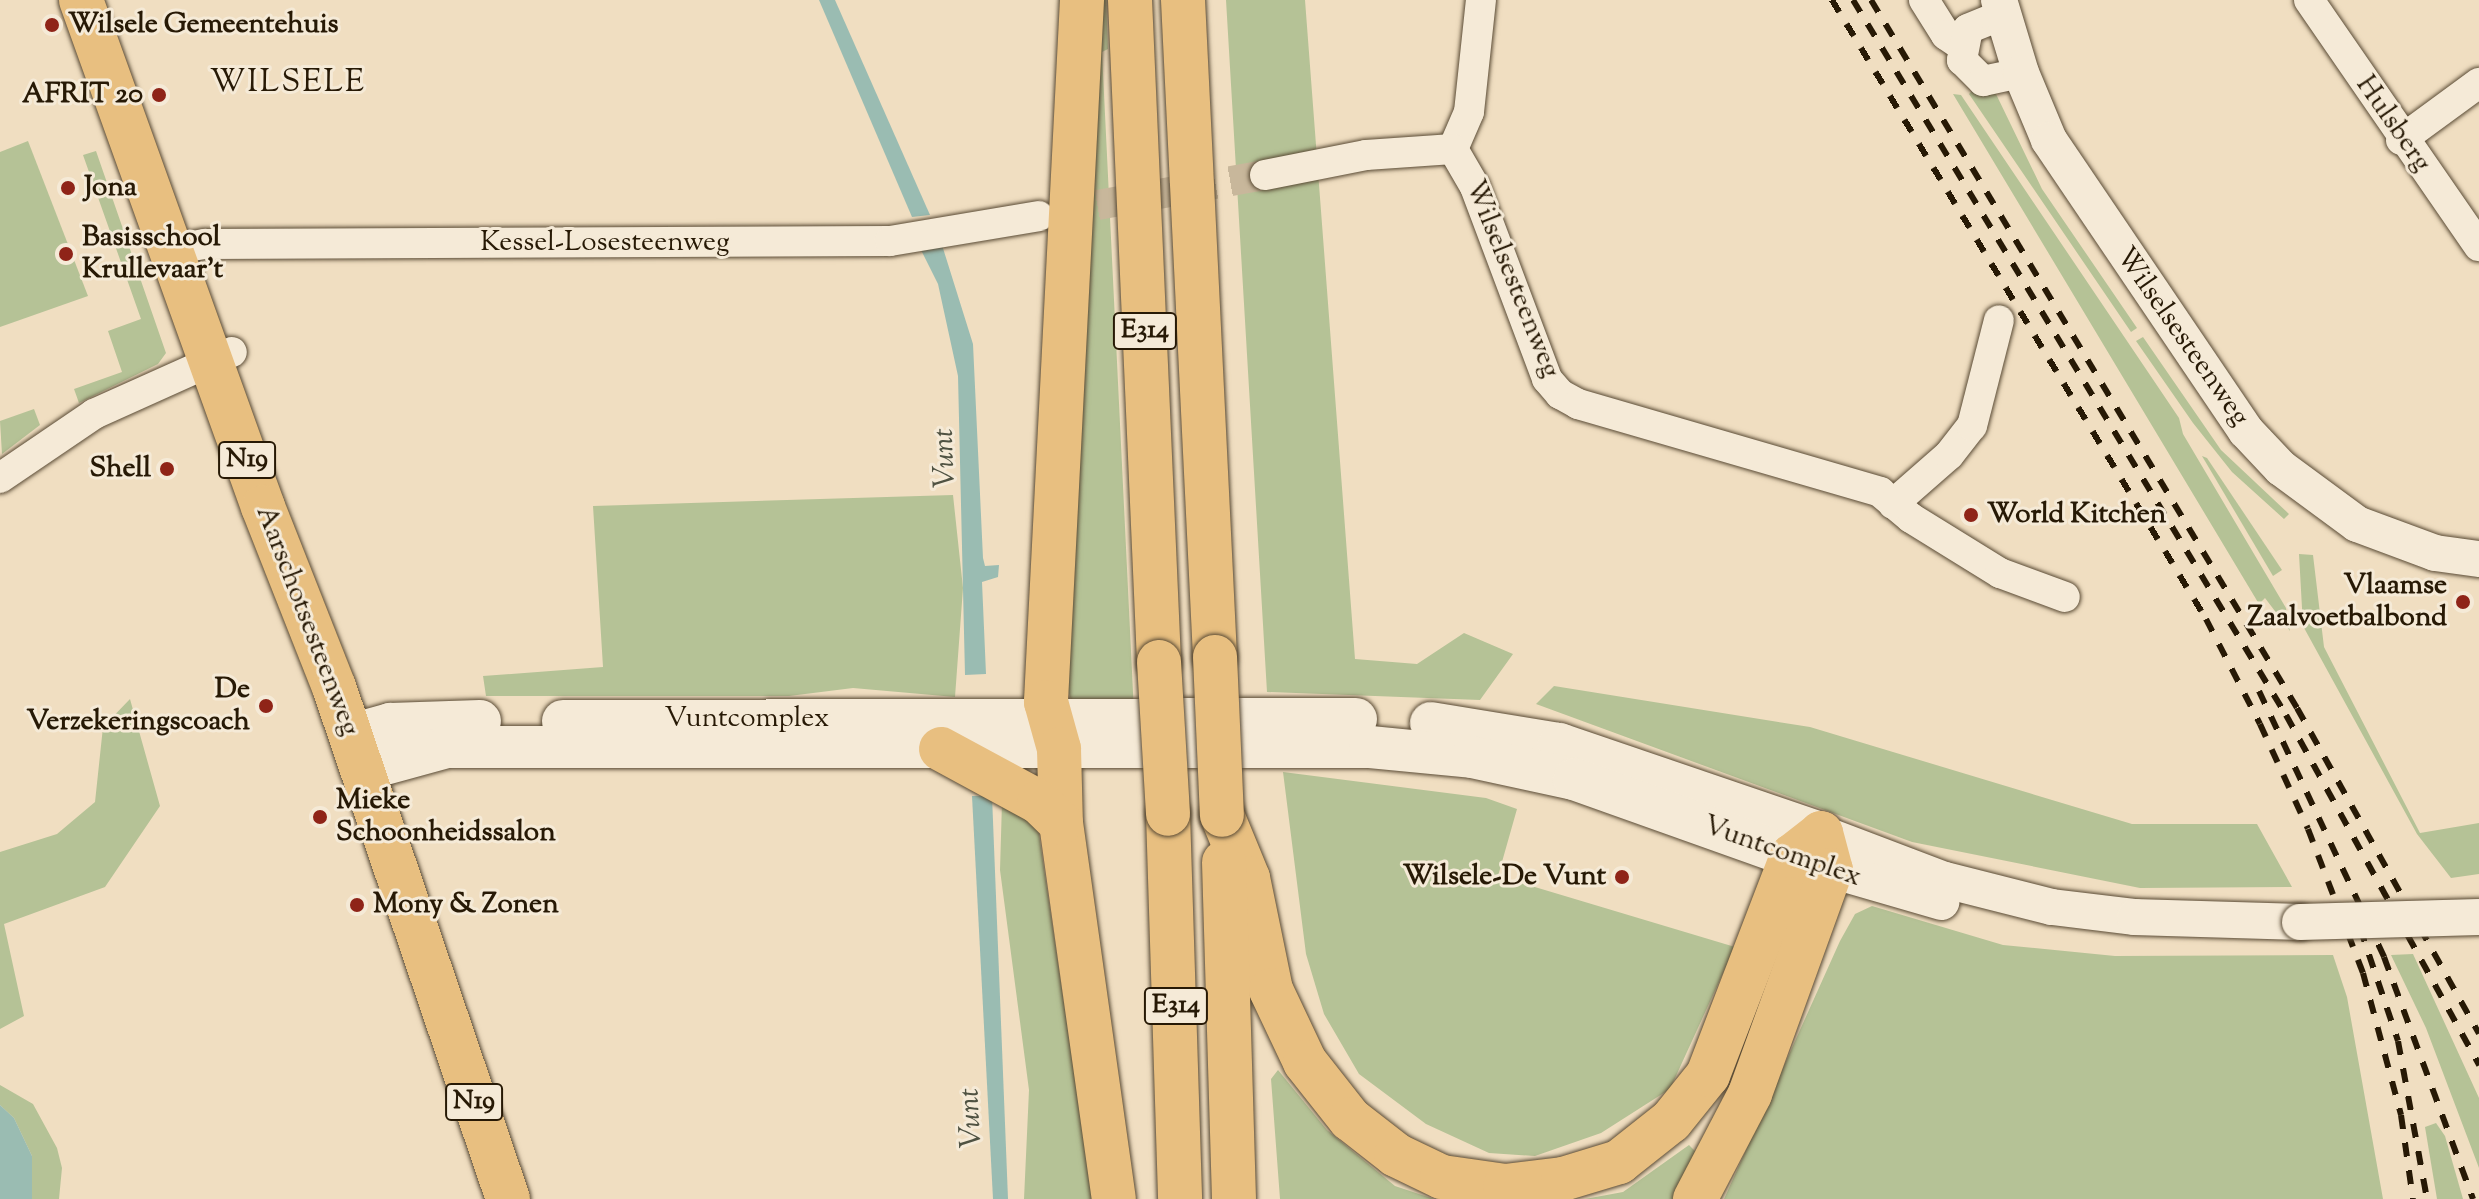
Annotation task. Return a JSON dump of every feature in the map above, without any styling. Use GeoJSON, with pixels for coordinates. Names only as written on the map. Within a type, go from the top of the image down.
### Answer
{"type":"FeatureCollection","features":[{"type":"Feature","properties":{"kind":"main road","name":"Aarschotsesteenweg"},"geometry":{"type":"LineString","coordinates":[[81,0],[170,250],[222,356],[508,1199]]}},
{"type":"Feature","properties":{"kind":"main road"},"geometry":{"type":"LineString","coordinates":[[1082,0],[1046,698],[1064,763],[1114,1199]]}},
{"type":"Feature","properties":{"kind":"main road","name":"E314"},"geometry":{"type":"LineString","coordinates":[[1130,0],[1168,814],[1180,1199]]}},
{"type":"Feature","properties":{"kind":"main road","name":"E314"},"geometry":{"type":"LineString","coordinates":[[1183,0],[1222,815],[1234,1199]]}},
{"type":"Feature","properties":{"kind":"main road","name":"Vuntcomplex"},"geometry":{"type":"LineString","coordinates":[[357,753],[447,747],[941,749],[1064,763],[1145,717],[1404,721],[1519,734],[1616,760],[1814,853]]}},
{"type":"Feature","properties":{"kind":"main road","name":"Vuntcomplex"},"geometry":{"type":"LineString","coordinates":[[357,753],[390,724],[424,722],[1064,763],[1370,747],[1472,757],[1574,779],[1814,853]]}},
{"type":"Feature","properties":{"kind":"main road"},"geometry":{"type":"LineString","coordinates":[[941,749],[1039,802],[1064,763]]}},
{"type":"Feature","properties":{"kind":"main road"},"geometry":{"type":"LineString","coordinates":[[1222,815],[1248,878],[1271,990],[1305,1062],[1350,1119],[1396,1155],[1442,1177],[1505,1186],[1563,1179],[1619,1162],[1671,1121],[1708,1075],[1814,853]]}},
{"type":"Feature","properties":{"kind":"main road"},"geometry":{"type":"LineString","coordinates":[[1695,1199],[1750,1094],[1814,853]]}},
{"type":"Feature","properties":{"kind":"street"},"geometry":{"type":"LineString","coordinates":[[1453,149],[1469,112],[1481,0]]}},
{"type":"Feature","properties":{"kind":"street"},"geometry":{"type":"LineString","coordinates":[[1924,0],[1946,35],[1961,45],[1966,69],[1983,81],[2021,73]]}},
{"type":"Feature","properties":{"kind":"street","name":"Hulsberg"},"geometry":{"type":"LineString","coordinates":[[2309,0],[2401,140],[2479,246]]}},
{"type":"Feature","properties":{"kind":"street"},"geometry":{"type":"LineString","coordinates":[[1961,45],[1980,20],[2000,8]]}},
{"type":"Feature","properties":{"kind":"street","name":"Wilselsesteenweg"},"geometry":{"type":"LineString","coordinates":[[2000,8],[2021,73],[2069,175],[2217,393],[2281,468],[2357,524],[2435,553],[2479,559]]}},
{"type":"Feature","properties":{"kind":"street"},"geometry":{"type":"LineString","coordinates":[[2401,140],[2479,83]]}},
{"type":"Feature","properties":{"kind":"street","name":"Wilselsesteenweg"},"geometry":{"type":"LineString","coordinates":[[1265,175],[1366,155],[1453,149],[1475,187],[1547,379],[1560,394],[1578,404],[1880,492],[1893,504],[2000,573],[2065,597]]}},
{"type":"Feature","properties":{"kind":"street","name":"Kessel-Losesteenweg"},"geometry":{"type":"LineString","coordinates":[[170,250],[185,244],[890,241],[1039,216]]}},
{"type":"Feature","properties":{"kind":"street"},"geometry":{"type":"LineString","coordinates":[[1893,504],[1949,455],[1972,426],[1999,320]]}},
{"type":"Feature","properties":{"kind":"street"},"geometry":{"type":"LineString","coordinates":[[0,478],[94,414],[222,356]]}},
{"type":"Feature","properties":{"kind":"street","name":"Vuntcomplex"},"geometry":{"type":"LineString","coordinates":[[1814,853],[1953,905],[2031,920],[2127,932],[2301,928],[2479,917]]}},
{"type":"Feature","properties":{"kind":"street","name":"Vuntcomplex"},"geometry":{"type":"LineString","coordinates":[[2301,928],[2479,933]]}},
{"type":"Feature","properties":{"kind":"green space"},"geometry":{"type":"Polygon","coordinates":[[[1096,0],[1106,0],[1108,49],[1102,52],[1134,713],[1075,711],[1066,685],[1096,0]]]}},
{"type":"Feature","properties":{"kind":"green space"},"geometry":{"type":"Polygon","coordinates":[[[1226,0],[1305,0],[1355,659],[1417,664],[1464,633],[1513,654],[1480,700],[1267,692],[1226,0]]]}},
{"type":"Feature","properties":{"kind":"green space"},"geometry":{"type":"Polygon","coordinates":[[[1973,90],[1996,94],[2042,189],[2137,328],[2131,332],[1969,94],[1973,90]]]}},
{"type":"Feature","properties":{"kind":"green space"},"geometry":{"type":"Polygon","coordinates":[[[1953,94],[1961,95],[2179,418],[2183,434],[2286,608],[2290,631],[2265,598],[2259,604],[1953,94]]]}},
{"type":"Feature","properties":{"kind":"green space"},"geometry":{"type":"Polygon","coordinates":[[[28,141],[88,296],[0,327],[0,152],[28,141]]]}},
{"type":"Feature","properties":{"kind":"green space"},"geometry":{"type":"Polygon","coordinates":[[[96,151],[166,353],[158,364],[79,403],[74,389],[122,372],[108,331],[141,319],[83,155],[96,151]]]}},
{"type":"Feature","properties":{"kind":"green space"},"geometry":{"type":"Polygon","coordinates":[[[2143,337],[2221,450],[2289,514],[2284,519],[2232,472],[2193,423],[2136,341],[2143,337]]]}},
{"type":"Feature","properties":{"kind":"green space"},"geometry":{"type":"Polygon","coordinates":[[[34,409],[40,425],[2,454],[0,421],[34,409]]]}},
{"type":"Feature","properties":{"kind":"green space"},"geometry":{"type":"Polygon","coordinates":[[[2202,456],[2207,458],[2282,570],[2273,576],[2202,456]]]}},
{"type":"Feature","properties":{"kind":"green space"},"geometry":{"type":"Polygon","coordinates":[[[953,495],[963,588],[955,697],[853,688],[789,696],[486,696],[483,676],[603,667],[593,506],[953,495]]]}},
{"type":"Feature","properties":{"kind":"green space"},"geometry":{"type":"Polygon","coordinates":[[[2299,554],[2313,555],[2324,647],[2420,833],[2479,823],[2479,874],[2451,878],[2417,834],[2303,626],[2299,554]]]}},
{"type":"Feature","properties":{"kind":"green space"},"geometry":{"type":"Polygon","coordinates":[[[1554,686],[1810,727],[2132,824],[2257,824],[2292,887],[2140,888],[1912,842],[1536,704],[1554,686]]]}},
{"type":"Feature","properties":{"kind":"green space"},"geometry":{"type":"Polygon","coordinates":[[[130,699],[160,806],[105,887],[4,924],[24,1016],[0,1029],[0,852],[57,834],[95,802],[103,727],[130,699]]]}},
{"type":"Feature","properties":{"kind":"green space"},"geometry":{"type":"Polygon","coordinates":[[[1283,772],[1486,798],[1517,809],[1498,876],[1735,947],[1670,1089],[1601,1133],[1535,1156],[1489,1153],[1426,1124],[1359,1074],[1324,1014],[1306,954],[1283,772]]]}},
{"type":"Feature","properties":{"kind":"green space"},"geometry":{"type":"Polygon","coordinates":[[[1002,802],[1037,821],[1093,1199],[1024,1199],[1029,1090],[1000,870],[1002,802]]]}},
{"type":"Feature","properties":{"kind":"green space"},"geometry":{"type":"Polygon","coordinates":[[[1872,906],[2003,945],[2115,956],[2333,955],[2347,997],[2383,1199],[1724,1199],[1840,941],[1855,914],[1872,906]]]}},
{"type":"Feature","properties":{"kind":"green space"},"geometry":{"type":"Polygon","coordinates":[[[2413,954],[2479,1098],[2479,1168],[2426,1028],[2391,955],[2413,954]]]}},
{"type":"Feature","properties":{"kind":"green space"},"geometry":{"type":"Polygon","coordinates":[[[1278,1070],[1327,1130],[1395,1186],[1434,1199],[1280,1199],[1271,1079],[1278,1070]]]}},
{"type":"Feature","properties":{"kind":"green space"},"geometry":{"type":"Polygon","coordinates":[[[0,1085],[33,1104],[57,1148],[62,1168],[59,1199],[32,1199],[32,1156],[14,1118],[0,1105],[0,1085]]]}},
{"type":"Feature","properties":{"kind":"green space"},"geometry":{"type":"Polygon","coordinates":[[[2436,1123],[2445,1136],[2463,1199],[2437,1199],[2425,1127],[2436,1123]]]}},
{"type":"Feature","properties":{"kind":"green space"},"geometry":{"type":"Polygon","coordinates":[[[1689,1145],[1696,1152],[1674,1199],[1585,1199],[1623,1192],[1689,1145]]]}},
{"type":"Feature","properties":{"kind":"water"},"geometry":{"type":"Polygon","coordinates":[[[819,0],[835,0],[930,215],[912,217],[819,0]]]}},
{"type":"Feature","properties":{"kind":"water"},"geometry":{"type":"Polygon","coordinates":[[[942,245],[973,344],[983,558],[985,566],[999,565],[998,577],[982,582],[986,674],[965,675],[958,376],[938,284],[920,248],[942,245]]]}},
{"type":"Feature","properties":{"kind":"water"},"geometry":{"type":"Polygon","coordinates":[[[972,796],[992,796],[1008,1199],[993,1199],[972,796]]]}},
{"type":"Feature","properties":{"kind":"water"},"geometry":{"type":"Polygon","coordinates":[[[0,1105],[14,1118],[32,1156],[32,1199],[0,1199],[0,1105]]]}},
{"type":"Feature","properties":{"kind":"tunnel"},"geometry":{"type":"LineString","coordinates":[[1053,213],[1265,175]]}},
{"type":"Feature","properties":{"kind":"railway"},"geometry":{"type":"LineString","coordinates":[[1832,0],[2206,619],[2260,724],[2308,829],[2363,973],[2401,1115],[2413,1199]]}},
{"type":"Feature","properties":{"kind":"railway"},"geometry":{"type":"LineString","coordinates":[[1853,0],[2286,715],[2479,1065]]}},
{"type":"Feature","properties":{"kind":"railway"},"geometry":{"type":"LineString","coordinates":[[1871,0],[2297,708],[2479,1034]]}},
{"type":"Feature","properties":{"kind":"railway"},"geometry":{"type":"LineString","coordinates":[[2259,691],[2384,957],[2473,1199]]}},
{"type":"Feature","properties":{"kind":"railway"},"geometry":{"type":"LineString","coordinates":[[2360,928],[2398,1041],[2427,1199]]}},
{"type":"Feature","properties":{"kind":"place","name":"Wilsele Gemeentehuis"},"geometry":{"type":"Point","coordinates":[52,25]}},
{"type":"Feature","properties":{"kind":"place","name":"AFRIT 20"},"geometry":{"type":"Point","coordinates":[159,95]}},
{"type":"Feature","properties":{"kind":"place","name":"Jona"},"geometry":{"type":"Point","coordinates":[68,188]}},
{"type":"Feature","properties":{"kind":"place","name":"Basisschool Krullevaar't"},"geometry":{"type":"Point","coordinates":[66,254]}},
{"type":"Feature","properties":{"kind":"place","name":"Shell"},"geometry":{"type":"Point","coordinates":[167,469]}},
{"type":"Feature","properties":{"kind":"place","name":"World Kitchen"},"geometry":{"type":"Point","coordinates":[1971,515]}},
{"type":"Feature","properties":{"kind":"place","name":"Vlaamse Zaalvoetbalbond"},"geometry":{"type":"Point","coordinates":[2463,602]}},
{"type":"Feature","properties":{"kind":"place","name":"De Verzekeringscoach"},"geometry":{"type":"Point","coordinates":[266,706]}},
{"type":"Feature","properties":{"kind":"place","name":"Mieke Schoonheidssalon"},"geometry":{"type":"Point","coordinates":[320,817]}},
{"type":"Feature","properties":{"kind":"place","name":"Wilsele-De Vunt"},"geometry":{"type":"Point","coordinates":[1622,877]}},
{"type":"Feature","properties":{"kind":"place","name":"Mony & Zonen"},"geometry":{"type":"Point","coordinates":[357,905]}},
{"type":"Feature","properties":{"kind":"district","name":"WILSELE"},"geometry":{"type":"Point","coordinates":[288,83]}},
{"type":"Feature","properties":{"kind":"water label","name":"Vunt"},"geometry":{"type":"Point","coordinates":[946,458]}},
{"type":"Feature","properties":{"kind":"water label","name":"Vunt"},"geometry":{"type":"Point","coordinates":[972,1118]}}]}
